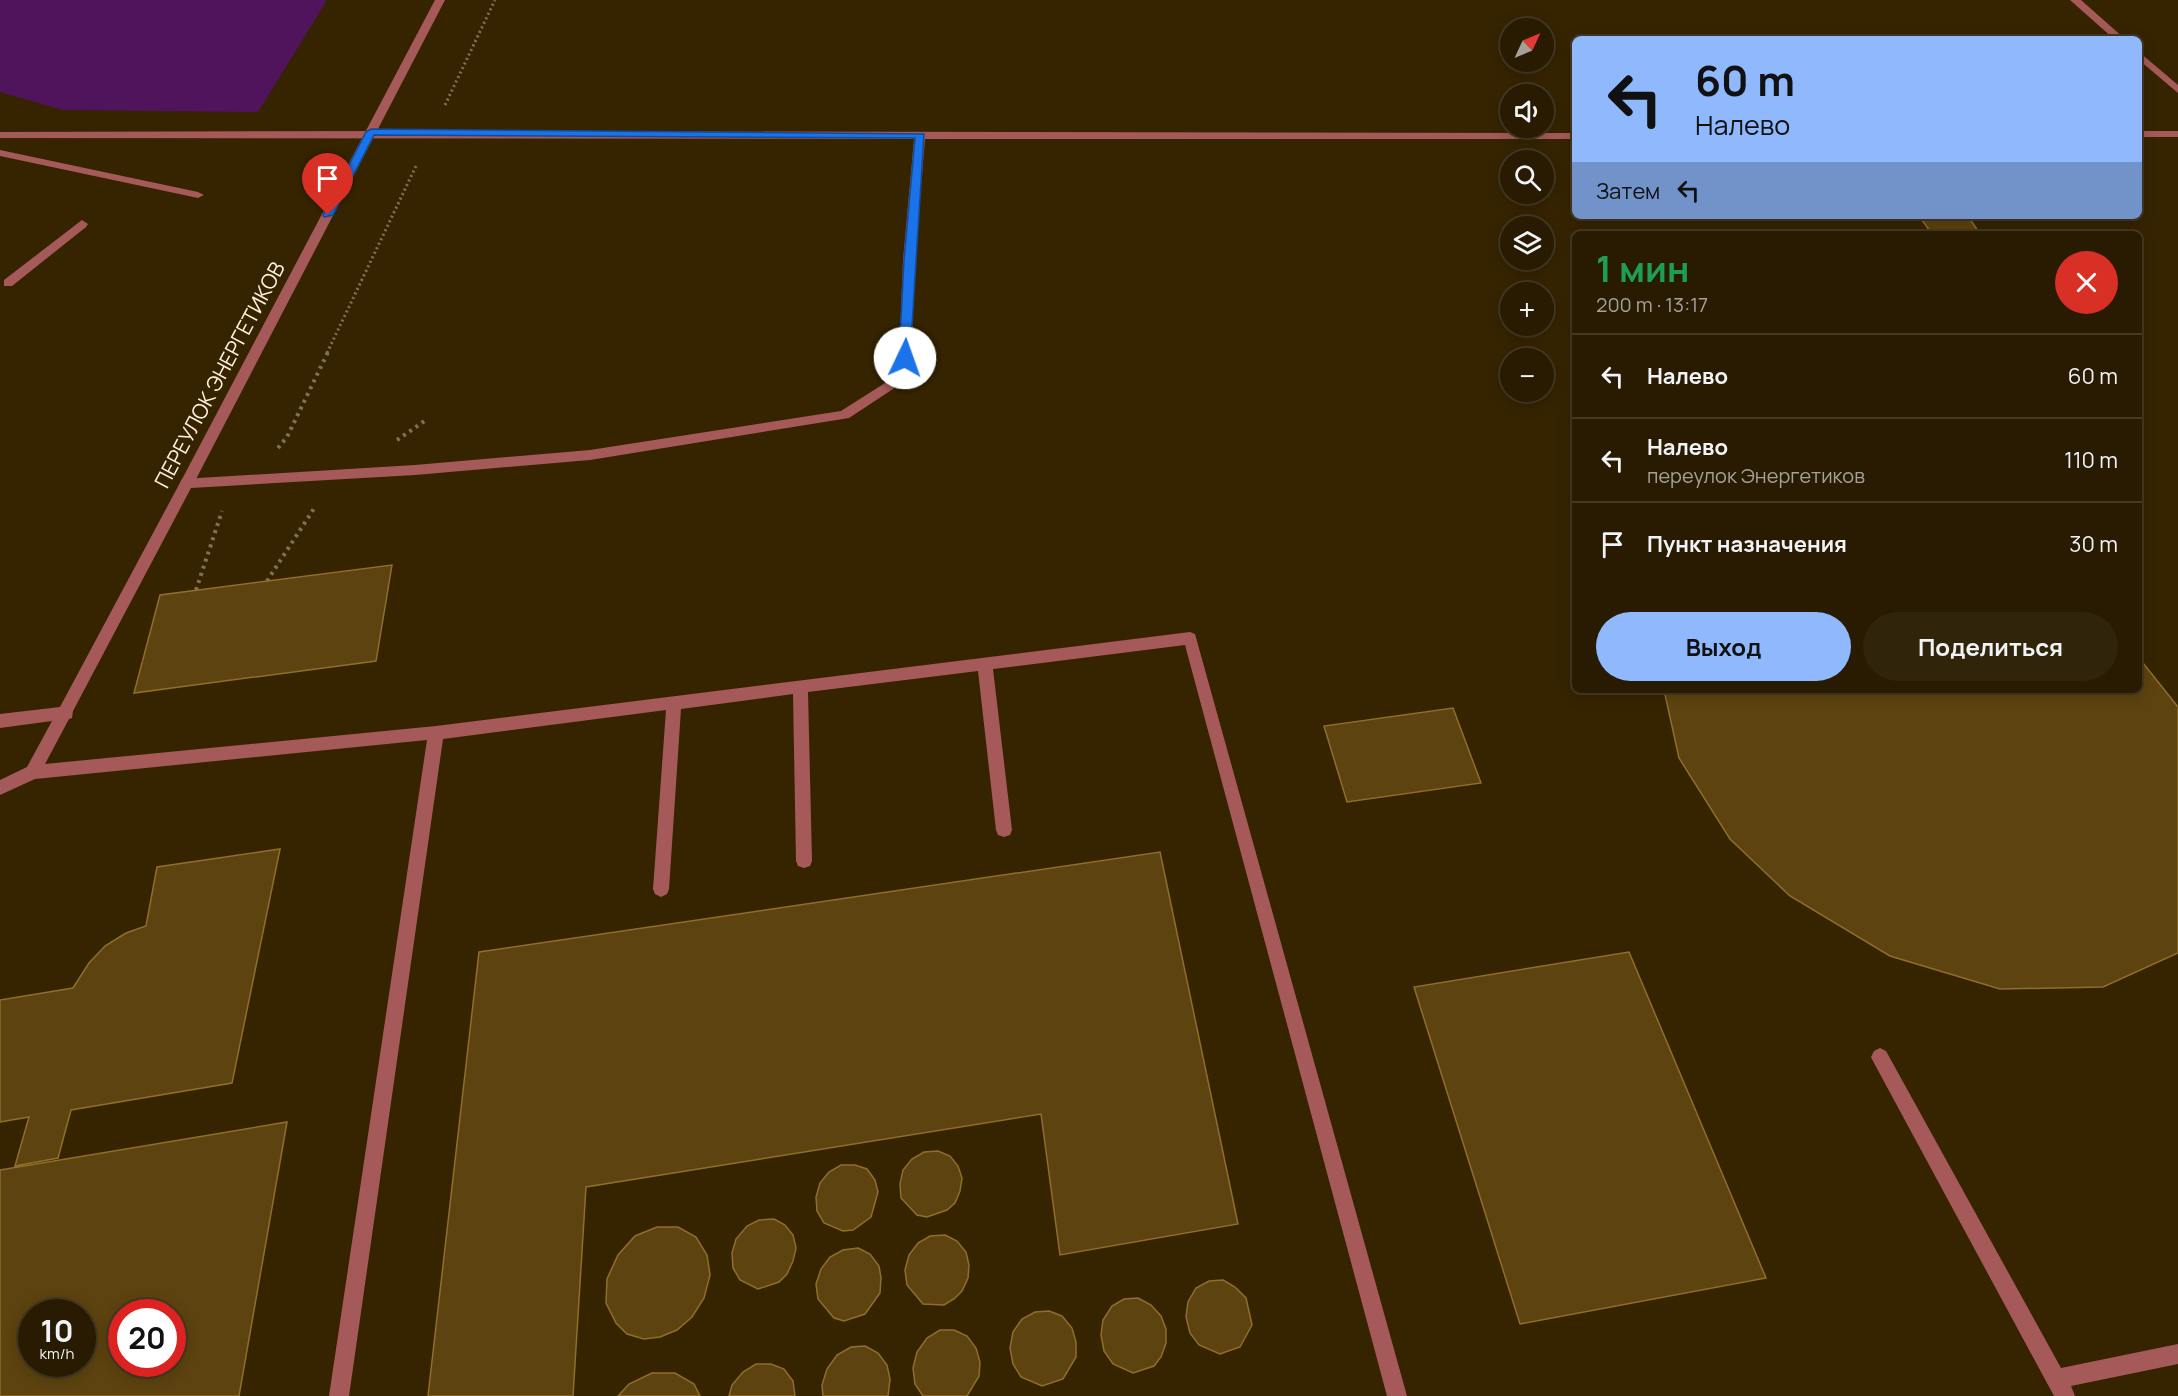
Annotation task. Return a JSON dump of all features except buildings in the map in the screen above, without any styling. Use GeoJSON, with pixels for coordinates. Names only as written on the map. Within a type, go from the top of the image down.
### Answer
{"type":"FeatureCollection","features":[{"type":"Feature","properties":{"kind":"street","name":"ПЕРЕУЛОК ЭНЕРГЕТИКОВ"},"geometry":{"type":"LineString","coordinates":[[33,772],[67,713],[440,0]]}},
{"type":"Feature","properties":{"kind":"street"},"geometry":{"type":"LineString","coordinates":[[2075,0],[2117,36]]}},
{"type":"Feature","properties":{"kind":"street"},"geometry":{"type":"LineString","coordinates":[[2142,58],[2178,90]]}},
{"type":"Feature","properties":{"kind":"street"},"geometry":{"type":"LineString","coordinates":[[0,135],[432,132],[920,136],[1572,136]]}},
{"type":"Feature","properties":{"kind":"street"},"geometry":{"type":"LineString","coordinates":[[2142,134],[2178,134]]}},
{"type":"Feature","properties":{"kind":"street"},"geometry":{"type":"LineString","coordinates":[[187,483],[415,470],[590,455],[844,415],[889,386],[905,358],[909,260],[920,136]]}},
{"type":"Feature","properties":{"kind":"street"},"geometry":{"type":"LineString","coordinates":[[0,153],[198,195]]}},
{"type":"Feature","properties":{"kind":"street"},"geometry":{"type":"LineString","coordinates":[[3,285],[82,224]]}},
{"type":"Feature","properties":{"kind":"street"},"geometry":{"type":"LineString","coordinates":[[0,788],[33,772],[436,733],[1190,638],[1397,1396]]}},
{"type":"Feature","properties":{"kind":"street"},"geometry":{"type":"LineString","coordinates":[[985,664],[1004,830]]}},
{"type":"Feature","properties":{"kind":"street"},"geometry":{"type":"LineString","coordinates":[[800,687],[804,861]]}},
{"type":"Feature","properties":{"kind":"street"},"geometry":{"type":"LineString","coordinates":[[662,889],[674,703]]}},
{"type":"Feature","properties":{"kind":"street"},"geometry":{"type":"LineString","coordinates":[[0,721],[67,713]]}},
{"type":"Feature","properties":{"kind":"street"},"geometry":{"type":"LineString","coordinates":[[339,1396],[436,733]]}},
{"type":"Feature","properties":{"kind":"street"},"geometry":{"type":"LineString","coordinates":[[1880,1058],[2060,1387],[2178,1354]]}},
{"type":"Feature","properties":{"kind":"path"},"geometry":{"type":"LineString","coordinates":[[196,590],[223,507],[253,479],[286,437],[495,0]]}},
{"type":"Feature","properties":{"kind":"shaded area"},"geometry":{"type":"Polygon","coordinates":[[[0,0],[327,0],[258,112],[63,110],[0,92],[0,0]]]}},
{"type":"Feature","properties":{"kind":"route"},"geometry":{"type":"LineString","coordinates":[[328,215],[371,132],[920,136],[909,260],[905,358]]}}]}
